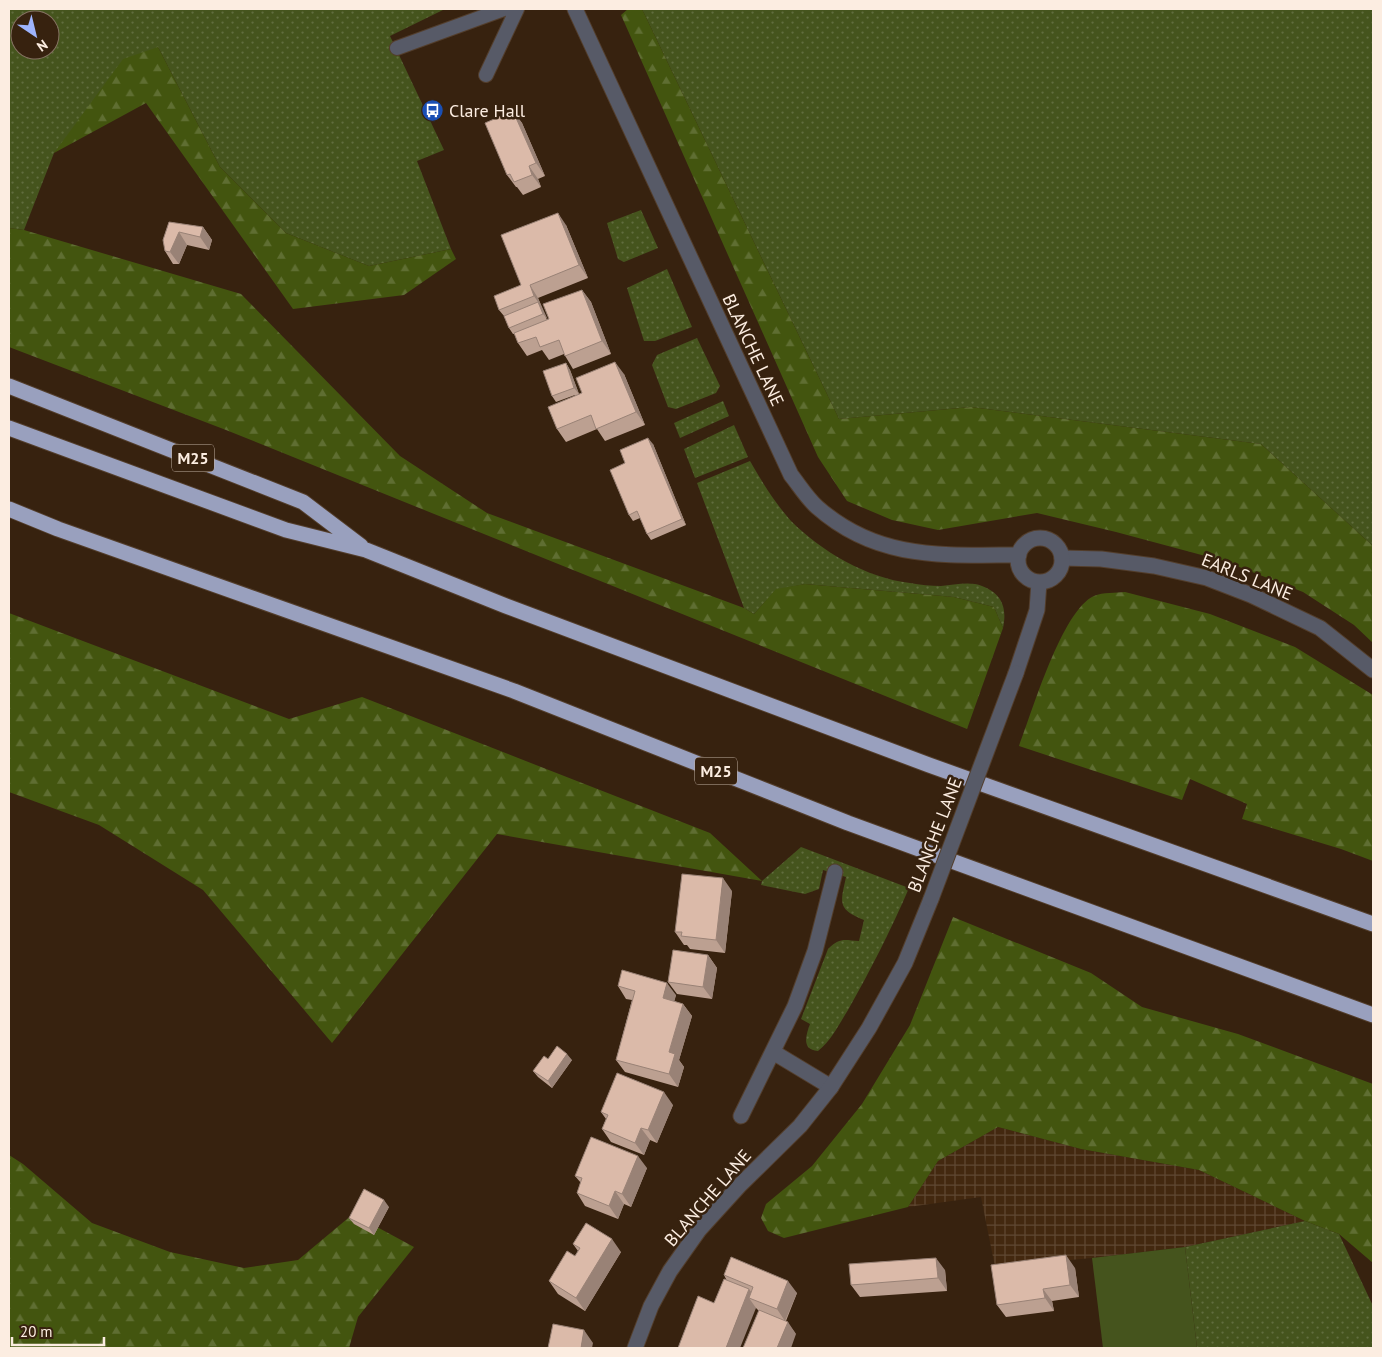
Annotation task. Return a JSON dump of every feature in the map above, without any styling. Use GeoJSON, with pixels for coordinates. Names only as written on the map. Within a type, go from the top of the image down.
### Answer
{"type":"FeatureCollection","features":[{"type":"Feature","properties":{"kind":"highway","name":"M25"},"geometry":{"type":"LineString","coordinates":[[9,386],[303,502],[366,550]]}},
{"type":"Feature","properties":{"kind":"highway","name":"M25"},"geometry":{"type":"LineString","coordinates":[[9,428],[286,530],[366,550],[506,606],[919,761],[1373,924]]}},
{"type":"Feature","properties":{"kind":"highway","name":"M25"},"geometry":{"type":"LineString","coordinates":[[9,509],[58,529],[514,691],[857,826],[1373,1015]]}},
{"type":"Feature","properties":{"kind":"highway","name":"M25"},"geometry":{"type":"LineString","coordinates":[[9,518],[58,529]]}},
{"type":"Feature","properties":{"kind":"street","name":"BLANCHE LANE"},"geometry":{"type":"LineString","coordinates":[[575,9],[790,475],[817,507],[849,531],[878,544],[910,552],[959,555],[1019,555]]}},
{"type":"Feature","properties":{"kind":"street"},"geometry":{"type":"LineString","coordinates":[[1038,538],[1052,541],[1060,551],[1061,565],[1053,577],[1039,582],[1025,576],[1018,562],[1019,555],[1021,548],[1032,539],[1038,538]]}},
{"type":"Feature","properties":{"kind":"street","name":"EARLS LANE"},"geometry":{"type":"LineString","coordinates":[[1062,558],[1102,559],[1154,566],[1207,578],[1251,595],[1320,628],[1373,670]]}},
{"type":"Feature","properties":{"kind":"street","name":"BLANCHE LANE"},"geometry":{"type":"LineString","coordinates":[[635,1348],[651,1306],[670,1271],[700,1230],[739,1186],[800,1126],[831,1087],[869,1028],[905,963],[931,900],[1016,673],[1036,610],[1039,582]]}},
{"type":"Feature","properties":{"kind":"street"},"geometry":{"type":"LineString","coordinates":[[741,1116],[795,1006],[815,951],[835,872]]}},
{"type":"Feature","properties":{"kind":"street"},"geometry":{"type":"LineString","coordinates":[[773,1052],[831,1087]]}},
{"type":"Feature","properties":{"kind":"lane"},"geometry":{"type":"LineString","coordinates":[[397,48],[504,9]]}},
{"type":"Feature","properties":{"kind":"lane"},"geometry":{"type":"LineString","coordinates":[[486,76],[517,9]]}},
{"type":"Feature","properties":{"kind":"shaded area"},"geometry":{"type":"Polygon","coordinates":[[[998,1127],[1081,1149],[1199,1170],[1305,1221],[1185,1247],[995,1267],[981,1197],[908,1207],[938,1161],[998,1127]]]}},
{"type":"Feature","properties":{"kind":"green space"},"geometry":{"type":"Polygon","coordinates":[[[9,9],[445,9],[390,36],[444,150],[417,161],[451,249],[369,266],[286,233],[220,167],[158,47],[54,153],[24,230],[9,228],[9,9]]]}},
{"type":"Feature","properties":{"kind":"green space"},"geometry":{"type":"Polygon","coordinates":[[[628,9],[642,9],[839,419],[971,407],[1261,444],[1373,546],[1373,643],[1354,625],[1303,592],[1224,561],[1037,513],[938,530],[892,520],[847,501],[818,457],[621,15],[628,9]]]}},
{"type":"Feature","properties":{"kind":"green space"},"geometry":{"type":"Polygon","coordinates":[[[642,9],[1373,9],[1373,546],[1261,444],[971,407],[839,419],[642,9]]]}},
{"type":"Feature","properties":{"kind":"green space"},"geometry":{"type":"Polygon","coordinates":[[[158,47],[220,167],[286,233],[369,266],[451,249],[456,259],[404,295],[293,309],[146,103],[54,153],[123,59],[158,47]]]}},
{"type":"Feature","properties":{"kind":"green space"},"geometry":{"type":"Polygon","coordinates":[[[641,210],[658,248],[624,262],[618,259],[607,223],[641,210]]]}},
{"type":"Feature","properties":{"kind":"green space"},"geometry":{"type":"Polygon","coordinates":[[[9,228],[24,230],[241,294],[400,456],[487,513],[744,608],[754,614],[776,589],[805,584],[954,597],[994,607],[1003,628],[967,729],[226,430],[9,347],[9,228]]]}},
{"type":"Feature","properties":{"kind":"green space"},"geometry":{"type":"Polygon","coordinates":[[[667,269],[692,327],[655,341],[644,341],[627,288],[667,269]]]}},
{"type":"Feature","properties":{"kind":"green space"},"geometry":{"type":"Polygon","coordinates":[[[697,338],[720,386],[716,393],[676,409],[668,407],[652,365],[657,355],[697,338]]]}},
{"type":"Feature","properties":{"kind":"green space"},"geometry":{"type":"Polygon","coordinates":[[[723,401],[729,416],[680,438],[674,423],[723,401]]]}},
{"type":"Feature","properties":{"kind":"green space"},"geometry":{"type":"Polygon","coordinates":[[[734,425],[748,457],[695,478],[684,449],[734,425]]]}},
{"type":"Feature","properties":{"kind":"green space"},"geometry":{"type":"Polygon","coordinates":[[[750,461],[769,492],[791,521],[831,553],[878,576],[894,580],[929,586],[967,584],[989,589],[999,598],[1004,608],[1003,628],[994,607],[954,597],[805,584],[776,590],[754,614],[744,608],[697,483],[750,461]]]}},
{"type":"Feature","properties":{"kind":"green space"},"geometry":{"type":"Polygon","coordinates":[[[1125,592],[1210,614],[1295,647],[1373,695],[1373,861],[1341,849],[1242,819],[1247,804],[1190,779],[1182,800],[1019,746],[1049,664],[1071,621],[1082,605],[1094,596],[1105,593],[1125,592]]]}},
{"type":"Feature","properties":{"kind":"green space"},"geometry":{"type":"Polygon","coordinates":[[[9,613],[289,719],[362,697],[710,833],[762,881],[497,834],[332,1043],[203,890],[99,825],[9,792],[9,613]]]}},
{"type":"Feature","properties":{"kind":"green space"},"geometry":{"type":"Polygon","coordinates":[[[801,847],[909,888],[880,950],[848,1010],[831,1037],[818,1051],[809,1048],[807,1045],[806,1037],[810,1024],[801,1019],[828,949],[839,941],[859,941],[864,920],[849,912],[843,904],[842,899],[846,877],[823,870],[819,889],[805,894],[761,885],[762,881],[801,847]]]}},
{"type":"Feature","properties":{"kind":"green space"},"geometry":{"type":"Polygon","coordinates":[[[953,917],[1091,973],[1142,1007],[1238,1034],[1373,1084],[1373,1263],[1339,1234],[1305,1221],[1199,1170],[1081,1149],[998,1127],[938,1161],[908,1207],[784,1238],[768,1231],[761,1218],[766,1204],[812,1166],[862,1104],[910,1025],[953,917]]]}},
{"type":"Feature","properties":{"kind":"green space"},"geometry":{"type":"Polygon","coordinates":[[[9,1155],[23,1164],[92,1223],[170,1252],[244,1268],[298,1260],[353,1214],[414,1247],[358,1317],[349,1348],[9,1348],[9,1155]]]}},
{"type":"Feature","properties":{"kind":"green space"},"geometry":{"type":"Polygon","coordinates":[[[1305,1221],[1339,1234],[1373,1306],[1373,1348],[1197,1348],[1185,1247],[1305,1221]]]}},
{"type":"Feature","properties":{"kind":"green space"},"geometry":{"type":"Polygon","coordinates":[[[1185,1247],[1197,1348],[1103,1348],[1092,1258],[1185,1247]]]}},
{"type":"Feature","properties":{"kind":"building"},"geometry":{"type":"Polygon","coordinates":[[[513,111],[536,163],[529,166],[532,175],[514,182],[510,174],[507,175],[485,123],[513,111]]]}},
{"type":"Feature","properties":{"kind":"building"},"geometry":{"type":"Polygon","coordinates":[[[558,213],[579,265],[530,285],[534,296],[499,310],[494,296],[521,285],[501,235],[558,213]]]}},
{"type":"Feature","properties":{"kind":"building"},"geometry":{"type":"Polygon","coordinates":[[[169,222],[203,227],[200,237],[179,232],[170,252],[165,251],[163,240],[169,222]]]}},
{"type":"Feature","properties":{"kind":"building"},"geometry":{"type":"Polygon","coordinates":[[[582,290],[602,341],[565,356],[559,340],[540,347],[536,337],[518,343],[514,333],[549,319],[543,304],[582,290]]]}},
{"type":"Feature","properties":{"kind":"building"},"geometry":{"type":"Polygon","coordinates":[[[538,302],[543,314],[509,328],[504,316],[538,302]]]}},
{"type":"Feature","properties":{"kind":"building"},"geometry":{"type":"Polygon","coordinates":[[[615,362],[636,412],[596,429],[591,415],[557,429],[548,407],[582,393],[576,378],[615,362]]]}},
{"type":"Feature","properties":{"kind":"building"},"geometry":{"type":"Polygon","coordinates":[[[566,363],[574,388],[552,396],[543,371],[566,363]]]}},
{"type":"Feature","properties":{"kind":"building"},"geometry":{"type":"Polygon","coordinates":[[[648,438],[682,519],[647,534],[637,511],[629,515],[610,470],[625,463],[620,450],[648,438]]]}},
{"type":"Feature","properties":{"kind":"building"},"geometry":{"type":"Polygon","coordinates":[[[682,874],[723,878],[716,940],[681,936],[682,932],[675,932],[682,874]]]}},
{"type":"Feature","properties":{"kind":"building"},"geometry":{"type":"Polygon","coordinates":[[[673,950],[708,955],[703,987],[668,982],[673,950]]]}},
{"type":"Feature","properties":{"kind":"building"},"geometry":{"type":"Polygon","coordinates":[[[622,970],[667,983],[663,998],[683,1004],[669,1052],[675,1054],[669,1074],[616,1060],[635,991],[618,986],[622,970]]]}},
{"type":"Feature","properties":{"kind":"building"},"geometry":{"type":"Polygon","coordinates":[[[557,1046],[567,1054],[548,1081],[533,1071],[544,1056],[548,1059],[557,1046]]]}},
{"type":"Feature","properties":{"kind":"building"},"geometry":{"type":"Polygon","coordinates":[[[617,1073],[664,1092],[648,1130],[641,1128],[635,1143],[602,1129],[608,1115],[601,1112],[617,1073]]]}},
{"type":"Feature","properties":{"kind":"building"},"geometry":{"type":"Polygon","coordinates":[[[591,1137],[638,1156],[622,1194],[615,1191],[609,1206],[577,1193],[582,1178],[575,1176],[591,1137]]]}},
{"type":"Feature","properties":{"kind":"building"},"geometry":{"type":"Polygon","coordinates":[[[364,1189],[384,1200],[369,1228],[349,1218],[364,1189]]]}},
{"type":"Feature","properties":{"kind":"building"},"geometry":{"type":"Polygon","coordinates":[[[586,1223],[612,1239],[576,1298],[549,1281],[567,1251],[575,1256],[580,1248],[573,1244],[586,1223]]]}},
{"type":"Feature","properties":{"kind":"building"},"geometry":{"type":"Polygon","coordinates":[[[1066,1255],[1070,1285],[1043,1289],[1045,1298],[997,1305],[991,1265],[1066,1255]]]}},
{"type":"Feature","properties":{"kind":"building"},"geometry":{"type":"Polygon","coordinates":[[[731,1257],[788,1281],[777,1309],[749,1298],[753,1287],[724,1275],[731,1257]]]}},
{"type":"Feature","properties":{"kind":"building"},"geometry":{"type":"Polygon","coordinates":[[[936,1258],[938,1278],[851,1285],[849,1264],[936,1258]]]}},
{"type":"Feature","properties":{"kind":"building"},"geometry":{"type":"Polygon","coordinates":[[[724,1279],[749,1289],[726,1348],[678,1348],[698,1296],[714,1303],[724,1279]]]}},
{"type":"Feature","properties":{"kind":"building"},"geometry":{"type":"Polygon","coordinates":[[[759,1310],[788,1322],[777,1348],[743,1348],[759,1310]]]}},
{"type":"Feature","properties":{"kind":"building"},"geometry":{"type":"Polygon","coordinates":[[[553,1324],[584,1330],[581,1348],[548,1348],[553,1324]]]}},
{"type":"Feature","properties":{"kind":"place","name":"Clare Hall"},"geometry":{"type":"Point","coordinates":[433,111]}}]}
